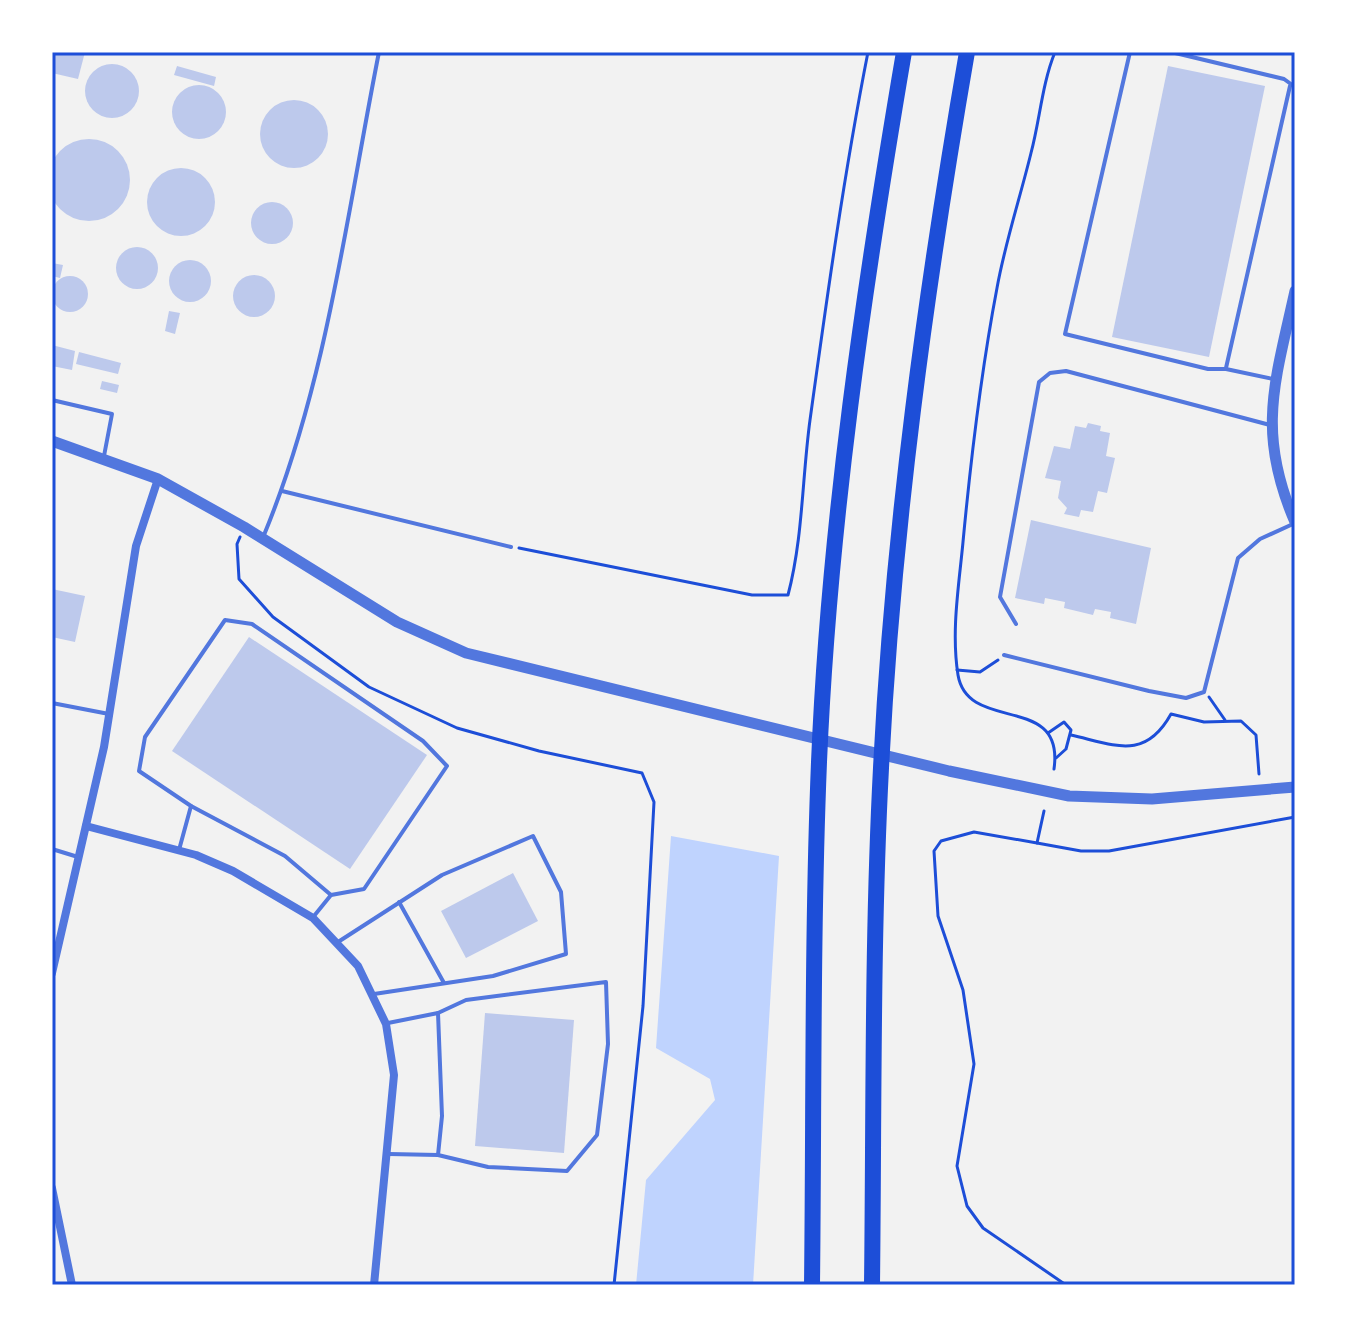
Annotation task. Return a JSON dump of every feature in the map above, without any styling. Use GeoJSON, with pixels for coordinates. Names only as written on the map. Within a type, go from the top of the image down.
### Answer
{"type":"FeatureCollection","features":[{"type":"Feature","properties":{"kind":"highway"},"geometry":{"type":"LineString","coordinates":[[812,1285],[819,761],[849,416],[867,266],[904,52]]}},
{"type":"Feature","properties":{"kind":"highway"},"geometry":{"type":"LineString","coordinates":[[872,1285],[881,769],[902,496],[925,308],[967,52]]}},
{"type":"Feature","properties":{"kind":"street"},"geometry":{"type":"LineString","coordinates":[[1295,291],[1289,350],[1276,379],[1270,425],[1276,471],[1295,523]]}},
{"type":"Feature","properties":{"kind":"street"},"geometry":{"type":"LineString","coordinates":[[52,441],[158,479],[244,527],[397,622],[466,653],[1038,791],[1100,799],[1152,799],[1295,787]]}},
{"type":"Feature","properties":{"kind":"street"},"geometry":{"type":"LineString","coordinates":[[52,973],[110,714],[136,546],[158,479]]}},
{"type":"Feature","properties":{"kind":"street"},"geometry":{"type":"LineString","coordinates":[[86,826],[179,850],[233,871],[313,918],[338,942],[374,994],[386,1024],[394,1075],[374,1285]]}},
{"type":"Feature","properties":{"kind":"street"},"geometry":{"type":"LineString","coordinates":[[52,1188],[56,1225],[72,1285]]}},
{"type":"Feature","properties":{"kind":"lane"},"geometry":{"type":"LineString","coordinates":[[263,539],[293,464],[347,225],[379,52]]}},
{"type":"Feature","properties":{"kind":"lane"},"geometry":{"type":"LineString","coordinates":[[1130,52],[1065,334],[1208,369],[1226,369],[1276,379]]}},
{"type":"Feature","properties":{"kind":"lane"},"geometry":{"type":"LineString","coordinates":[[1171,52],[1284,79],[1293,86],[1226,369]]}},
{"type":"Feature","properties":{"kind":"lane"},"geometry":{"type":"LineString","coordinates":[[1016,624],[1000,597],[1039,382],[1050,373],[1066,371],[1270,425]]}},
{"type":"Feature","properties":{"kind":"lane"},"geometry":{"type":"LineString","coordinates":[[52,400],[112,414],[104,458]]}},
{"type":"Feature","properties":{"kind":"lane"},"geometry":{"type":"LineString","coordinates":[[282,491],[511,547]]}},
{"type":"Feature","properties":{"kind":"lane"},"geometry":{"type":"LineString","coordinates":[[1004,655],[1186,698],[1204,692],[1238,558],[1252,543],[1295,523]]}},
{"type":"Feature","properties":{"kind":"lane"},"geometry":{"type":"LineString","coordinates":[[313,918],[331,895],[364,889],[447,766],[423,741],[252,624],[225,620],[145,737],[139,771],[191,806],[285,856],[331,895]]}},
{"type":"Feature","properties":{"kind":"lane"},"geometry":{"type":"LineString","coordinates":[[52,703],[110,714]]}},
{"type":"Feature","properties":{"kind":"lane"},"geometry":{"type":"LineString","coordinates":[[179,850],[191,806]]}},
{"type":"Feature","properties":{"kind":"lane"},"geometry":{"type":"LineString","coordinates":[[338,942],[442,875],[533,836],[561,892],[566,954],[493,976],[374,994]]}},
{"type":"Feature","properties":{"kind":"lane"},"geometry":{"type":"LineString","coordinates":[[52,849],[78,857]]}},
{"type":"Feature","properties":{"kind":"lane"},"geometry":{"type":"LineString","coordinates":[[399,902],[444,983]]}},
{"type":"Feature","properties":{"kind":"lane"},"geometry":{"type":"LineString","coordinates":[[386,1024],[438,1013],[466,1000],[606,982],[608,1044],[597,1135],[567,1171],[488,1167],[438,1155],[387,1154]]}},
{"type":"Feature","properties":{"kind":"lane"},"geometry":{"type":"LineString","coordinates":[[438,1013],[442,1116],[438,1155]]}},
{"type":"Feature","properties":{"kind":"path"},"geometry":{"type":"LineString","coordinates":[[511,547],[752,595],[788,595],[797,562],[810,424],[846,161],[868,52]]}},
{"type":"Feature","properties":{"kind":"path"},"geometry":{"type":"LineString","coordinates":[[1054,769],[1056,758],[1048,733],[1030,720],[973,701],[965,693],[957,670],[955,634],[973,437],[997,286],[1055,52]]}},
{"type":"Feature","properties":{"kind":"path"},"geometry":{"type":"LineString","coordinates":[[244,527],[237,544],[239,579],[273,617],[369,687],[457,728],[539,751],[642,773],[654,802],[643,1006],[614,1285]]}},
{"type":"Feature","properties":{"kind":"path"},"geometry":{"type":"LineString","coordinates":[[957,670],[980,672],[1004,655]]}},
{"type":"Feature","properties":{"kind":"path"},"geometry":{"type":"LineString","coordinates":[[1204,692],[1225,720]]}},
{"type":"Feature","properties":{"kind":"path"},"geometry":{"type":"LineString","coordinates":[[1071,735],[1129,747],[1145,744],[1161,730],[1171,714],[1204,722],[1241,721],[1256,735],[1259,774]]}},
{"type":"Feature","properties":{"kind":"path"},"geometry":{"type":"LineString","coordinates":[[1048,733],[1064,722],[1071,735],[1066,749],[1056,758]]}},
{"type":"Feature","properties":{"kind":"path"},"geometry":{"type":"LineString","coordinates":[[1037,843],[1044,811]]}},
{"type":"Feature","properties":{"kind":"path"},"geometry":{"type":"LineString","coordinates":[[1066,1285],[983,1228],[967,1206],[957,1166],[974,1064],[963,990],[938,916],[934,851],[941,841],[983,832],[1081,851],[1109,851],[1295,817]]}},
{"type":"Feature","properties":{"kind":"water"},"geometry":{"type":"Polygon","coordinates":[[[671,836],[779,856],[753,1285],[636,1285],[646,1180],[715,1100],[710,1079],[656,1048],[671,836]]]}},
{"type":"Feature","properties":{"kind":"building"},"geometry":{"type":"Polygon","coordinates":[[[52,52],[85,52],[78,79],[52,73],[52,52]]]}},
{"type":"Feature","properties":{"kind":"building"},"geometry":{"type":"Polygon","coordinates":[[[112,64],[131,72],[139,91],[131,110],[112,118],[93,110],[85,91],[93,72],[112,64]]]}},
{"type":"Feature","properties":{"kind":"building"},"geometry":{"type":"Polygon","coordinates":[[[177,66],[216,77],[214,86],[174,75],[177,66]]]}},
{"type":"Feature","properties":{"kind":"building"},"geometry":{"type":"Polygon","coordinates":[[[1168,66],[1265,86],[1209,357],[1112,337],[1168,66]]]}},
{"type":"Feature","properties":{"kind":"building"},"geometry":{"type":"Polygon","coordinates":[[[199,85],[218,93],[226,112],[218,131],[199,139],[180,131],[172,112],[180,93],[199,85]]]}},
{"type":"Feature","properties":{"kind":"building"},"geometry":{"type":"Polygon","coordinates":[[[294,100],[318,110],[328,134],[318,158],[294,168],[270,158],[260,134],[270,110],[294,100]]]}},
{"type":"Feature","properties":{"kind":"building"},"geometry":{"type":"Polygon","coordinates":[[[89,139],[105,143],[118,151],[126,164],[130,180],[126,196],[118,209],[105,217],[89,221],[73,217],[60,209],[52,196],[48,180],[52,164],[60,151],[73,143],[89,139]]]}},
{"type":"Feature","properties":{"kind":"building"},"geometry":{"type":"Polygon","coordinates":[[[181,168],[205,178],[215,202],[205,226],[181,236],[157,226],[147,202],[157,178],[181,168]]]}},
{"type":"Feature","properties":{"kind":"building"},"geometry":{"type":"Polygon","coordinates":[[[272,202],[287,208],[293,223],[287,238],[272,244],[257,238],[251,223],[257,208],[272,202]]]}},
{"type":"Feature","properties":{"kind":"building"},"geometry":{"type":"Polygon","coordinates":[[[137,247],[152,253],[158,268],[152,283],[137,289],[122,283],[116,268],[122,253],[137,247]]]}},
{"type":"Feature","properties":{"kind":"building"},"geometry":{"type":"Polygon","coordinates":[[[190,260],[205,266],[211,281],[205,296],[190,302],[175,296],[169,281],[175,266],[190,260]]]}},
{"type":"Feature","properties":{"kind":"building"},"geometry":{"type":"Polygon","coordinates":[[[52,263],[63,265],[60,278],[52,276],[52,263]]]}},
{"type":"Feature","properties":{"kind":"building"},"geometry":{"type":"Polygon","coordinates":[[[254,275],[269,281],[275,296],[269,311],[254,317],[239,311],[233,296],[239,281],[254,275]]]}},
{"type":"Feature","properties":{"kind":"building"},"geometry":{"type":"Polygon","coordinates":[[[70,276],[82,282],[88,294],[82,306],[70,312],[58,306],[52,294],[58,282],[70,276]]]}},
{"type":"Feature","properties":{"kind":"building"},"geometry":{"type":"Polygon","coordinates":[[[169,311],[180,313],[175,334],[165,331],[169,311]]]}},
{"type":"Feature","properties":{"kind":"building"},"geometry":{"type":"Polygon","coordinates":[[[52,345],[75,351],[72,370],[52,366],[52,345]]]}},
{"type":"Feature","properties":{"kind":"building"},"geometry":{"type":"Polygon","coordinates":[[[79,352],[121,363],[118,374],[76,364],[79,352]]]}},
{"type":"Feature","properties":{"kind":"building"},"geometry":{"type":"Polygon","coordinates":[[[102,381],[119,385],[117,393],[100,389],[102,381]]]}},
{"type":"Feature","properties":{"kind":"building"},"geometry":{"type":"Polygon","coordinates":[[[1088,423],[1101,426],[1100,431],[1110,433],[1106,456],[1115,458],[1107,493],[1098,491],[1093,512],[1081,510],[1079,517],[1064,514],[1067,508],[1058,498],[1061,481],[1045,478],[1054,446],[1070,449],[1075,426],[1086,428],[1088,423]]]}},
{"type":"Feature","properties":{"kind":"building"},"geometry":{"type":"Polygon","coordinates":[[[1031,520],[1151,548],[1136,624],[1110,618],[1111,612],[1095,609],[1093,615],[1064,608],[1065,602],[1045,598],[1044,604],[1015,598],[1031,520]]]}},
{"type":"Feature","properties":{"kind":"building"},"geometry":{"type":"Polygon","coordinates":[[[52,589],[85,596],[75,642],[52,637],[52,589]]]}},
{"type":"Feature","properties":{"kind":"building"},"geometry":{"type":"Polygon","coordinates":[[[249,637],[427,755],[350,869],[172,751],[249,637]]]}},
{"type":"Feature","properties":{"kind":"building"},"geometry":{"type":"Polygon","coordinates":[[[513,873],[538,921],[466,958],[441,911],[513,873]]]}},
{"type":"Feature","properties":{"kind":"building"},"geometry":{"type":"Polygon","coordinates":[[[485,1013],[574,1020],[564,1153],[475,1146],[485,1013]]]}}]}
